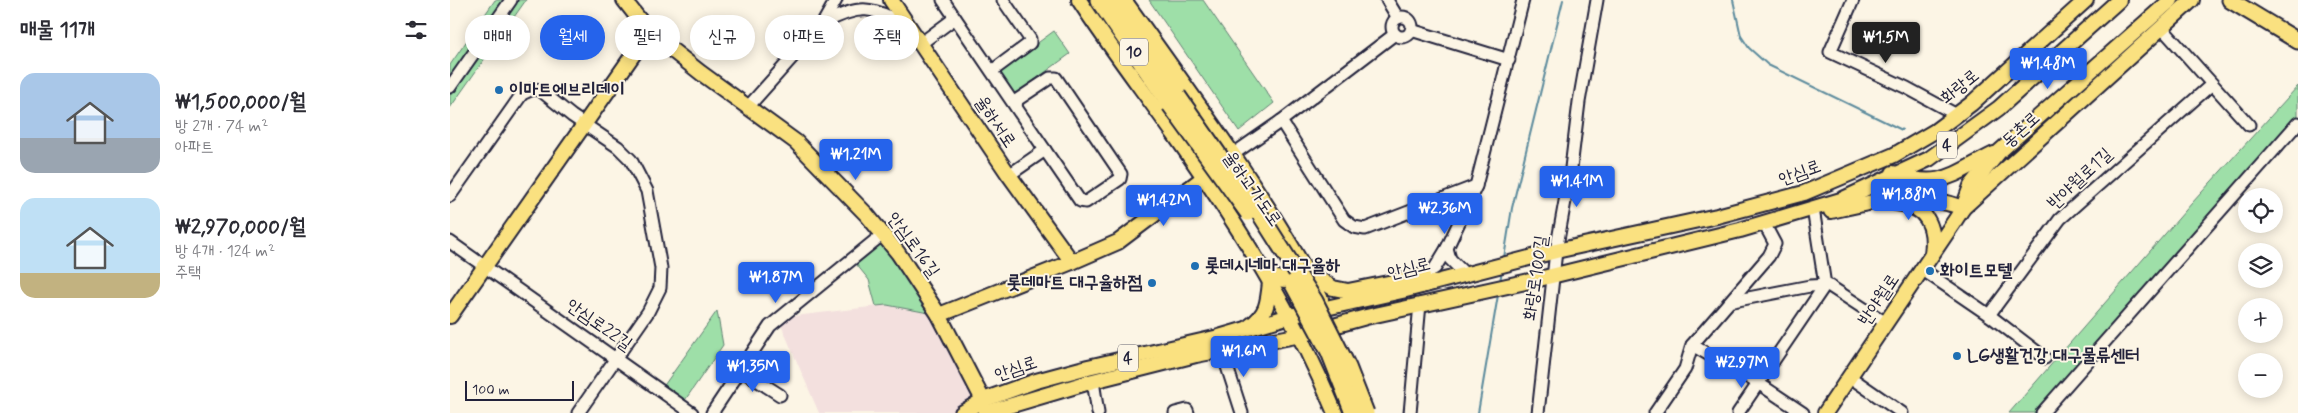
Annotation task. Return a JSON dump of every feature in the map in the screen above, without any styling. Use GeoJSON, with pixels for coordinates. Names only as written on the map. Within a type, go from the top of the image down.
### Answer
{"type":"FeatureCollection","features":[{"type":"Feature","properties":{"kind":"highway","name":"율하고가도로"},"geometry":{"type":"LineString","coordinates":[[1098,0],[1256,208],[1314,301],[1348,367],[1366,413]]}},
{"type":"Feature","properties":{"kind":"highway","name":"율하고가도로"},"geometry":{"type":"LineString","coordinates":[[1112,0],[1174,101],[1283,268],[1329,352],[1353,413]]}},
{"type":"Feature","properties":{"kind":"highway"},"geometry":{"type":"LineString","coordinates":[[2230,0],[2298,41]]}},
{"type":"Feature","properties":{"kind":"highway"},"geometry":{"type":"LineString","coordinates":[[2250,0],[2298,29]]}},
{"type":"Feature","properties":{"kind":"main road","name":"안심로16길"},"geometry":{"type":"LineString","coordinates":[[624,0],[636,15]]}},
{"type":"Feature","properties":{"kind":"main road","name":"율하서로"},"geometry":{"type":"LineString","coordinates":[[891,0],[901,15]]}},
{"type":"Feature","properties":{"kind":"main road"},"geometry":{"type":"LineString","coordinates":[[1079,0],[1204,178],[1270,282],[1295,314],[1301,335],[1322,379],[1335,413]]}},
{"type":"Feature","properties":{"kind":"main road"},"geometry":{"type":"LineString","coordinates":[[1124,0],[1232,155],[1306,271],[1336,326],[1373,413]]}},
{"type":"Feature","properties":{"kind":"main road","name":"화랑로"},"geometry":{"type":"LineString","coordinates":[[1867,165],[1894,155],[1916,143],[1957,115],[2086,0]]}},
{"type":"Feature","properties":{"kind":"main road","name":"4"},"geometry":{"type":"LineString","coordinates":[[1740,230],[1841,200],[1929,158],[1999,108],[2118,0]]}},
{"type":"Feature","properties":{"kind":"main road"},"geometry":{"type":"LineString","coordinates":[[1740,230],[1767,229],[1814,215],[1896,197],[1930,198],[1963,208],[1971,186],[1999,152],[2171,0]]}},
{"type":"Feature","properties":{"kind":"main road","name":"동촌로"},"geometry":{"type":"LineString","coordinates":[[1963,208],[2192,0]]}},
{"type":"Feature","properties":{"kind":"main road","name":"율하서로"},"geometry":{"type":"LineString","coordinates":[[920,44],[1009,175],[1072,262]]}},
{"type":"Feature","properties":{"kind":"main road","name":"안심로16길"},"geometry":{"type":"LineString","coordinates":[[680,55],[796,142],[843,189],[883,234],[939,315],[984,407]]}},
{"type":"Feature","properties":{"kind":"main road"},"geometry":{"type":"LineString","coordinates":[[450,316],[630,60]]}},
{"type":"Feature","properties":{"kind":"main road"},"geometry":{"type":"LineString","coordinates":[[1867,165],[1931,182],[1950,177],[1999,152]]}},
{"type":"Feature","properties":{"kind":"main road"},"geometry":{"type":"LineString","coordinates":[[939,315],[1118,242],[1232,155]]}},
{"type":"Feature","properties":{"kind":"main road","name":"안심로"},"geometry":{"type":"LineString","coordinates":[[984,407],[1053,376],[1244,330],[1295,314],[1459,276],[1556,251],[1782,200],[1804,193],[1867,165]]}},
{"type":"Feature","properties":{"kind":"main road"},"geometry":{"type":"LineString","coordinates":[[1875,201],[1906,203],[1926,216],[1933,230],[1932,256]]}},
{"type":"Feature","properties":{"kind":"main road","name":"반야월로"},"geometry":{"type":"LineString","coordinates":[[1826,413],[1963,208]]}},
{"type":"Feature","properties":{"kind":"main road","name":"안심로"},"geometry":{"type":"LineString","coordinates":[[962,413],[1196,355],[1301,335],[1420,304],[1553,276],[1740,230]]}},
{"type":"Feature","properties":{"kind":"main road"},"geometry":{"type":"LineString","coordinates":[[1262,269],[1275,279],[1282,280],[1294,279],[1306,271]]}},
{"type":"Feature","properties":{"kind":"main road"},"geometry":{"type":"LineString","coordinates":[[1306,271],[1333,288],[1348,291],[1424,276],[1459,276]]}},
{"type":"Feature","properties":{"kind":"main road"},"geometry":{"type":"LineString","coordinates":[[1244,330],[1261,318],[1268,303],[1270,282]]}},
{"type":"Feature","properties":{"kind":"main road"},"geometry":{"type":"LineString","coordinates":[[1322,379],[1338,366],[1355,372]]}},
{"type":"Feature","properties":{"kind":"street"},"geometry":{"type":"LineString","coordinates":[[450,87],[511,0]]}},
{"type":"Feature","properties":{"kind":"street"},"geometry":{"type":"LineString","coordinates":[[828,15],[836,0]]}},
{"type":"Feature","properties":{"kind":"street"},"geometry":{"type":"LineString","coordinates":[[943,0],[1080,201],[1086,202],[1120,178],[1121,174],[1056,78],[1050,78],[1017,100],[1016,106]]}},
{"type":"Feature","properties":{"kind":"street"},"geometry":{"type":"LineString","coordinates":[[992,71],[1030,43],[1030,39],[1003,0]]}},
{"type":"Feature","properties":{"kind":"street"},"geometry":{"type":"LineString","coordinates":[[1387,0],[1398,18]]}},
{"type":"Feature","properties":{"kind":"street"},"geometry":{"type":"LineString","coordinates":[[1424,276],[1435,268],[1447,248],[1476,186],[1523,0]]}},
{"type":"Feature","properties":{"kind":"street","name":"화랑로100길"},"geometry":{"type":"LineString","coordinates":[[1538,413],[1556,251],[1570,168],[1578,102],[1596,0]]}},
{"type":"Feature","properties":{"kind":"street"},"geometry":{"type":"LineString","coordinates":[[1853,0],[1830,52],[1907,88],[1957,115]]}},
{"type":"Feature","properties":{"kind":"street"},"geometry":{"type":"LineString","coordinates":[[843,15],[860,8],[878,11],[886,15]]}},
{"type":"Feature","properties":{"kind":"street"},"geometry":{"type":"LineString","coordinates":[[920,44],[955,18]]}},
{"type":"Feature","properties":{"kind":"street"},"geometry":{"type":"LineString","coordinates":[[1398,18],[1410,21],[1411,30]]}},
{"type":"Feature","properties":{"kind":"street"},"geometry":{"type":"LineString","coordinates":[[1395,34],[1393,25],[1398,18]]}},
{"type":"Feature","properties":{"kind":"street"},"geometry":{"type":"LineString","coordinates":[[2162,28],[2249,126]]}},
{"type":"Feature","properties":{"kind":"street"},"geometry":{"type":"LineString","coordinates":[[1411,30],[1509,60]]}},
{"type":"Feature","properties":{"kind":"street"},"geometry":{"type":"LineString","coordinates":[[1395,34],[1404,36],[1411,30]]}},
{"type":"Feature","properties":{"kind":"street"},"geometry":{"type":"LineString","coordinates":[[1232,155],[1282,121],[1395,34]]}},
{"type":"Feature","properties":{"kind":"street"},"geometry":{"type":"LineString","coordinates":[[748,107],[790,60]]}},
{"type":"Feature","properties":{"kind":"street","name":"반야월로1길"},"geometry":{"type":"LineString","coordinates":[[1989,315],[2060,219],[2212,84]]}},
{"type":"Feature","properties":{"kind":"street"},"geometry":{"type":"LineString","coordinates":[[450,196],[522,94],[533,89],[540,90],[585,125],[618,147],[631,160],[647,191],[661,268],[660,288],[648,312],[578,413]]}},
{"type":"Feature","properties":{"kind":"street"},"geometry":{"type":"LineString","coordinates":[[1282,121],[1344,220],[1354,227],[1365,229],[1476,186]]}},
{"type":"Feature","properties":{"kind":"street"},"geometry":{"type":"LineString","coordinates":[[2042,413],[2298,123]]}},
{"type":"Feature","properties":{"kind":"street"},"geometry":{"type":"LineString","coordinates":[[1009,175],[1046,150]]}},
{"type":"Feature","properties":{"kind":"street"},"geometry":{"type":"LineString","coordinates":[[1738,413],[1825,285],[1814,215]]}},
{"type":"Feature","properties":{"kind":"street"},"geometry":{"type":"LineString","coordinates":[[1655,413],[1685,369],[1692,345],[1732,301],[1773,249],[1774,240],[1767,229]]}},
{"type":"Feature","properties":{"kind":"street"},"geometry":{"type":"LineString","coordinates":[[712,413],[770,326],[883,234]]}},
{"type":"Feature","properties":{"kind":"street","name":"안심로22길"},"geometry":{"type":"LineString","coordinates":[[450,242],[692,413]]}},
{"type":"Feature","properties":{"kind":"street"},"geometry":{"type":"LineString","coordinates":[[1447,248],[1450,259],[1459,276]]}},
{"type":"Feature","properties":{"kind":"street"},"geometry":{"type":"LineString","coordinates":[[1923,270],[1989,315],[2044,358]]}},
{"type":"Feature","properties":{"kind":"street"},"geometry":{"type":"LineString","coordinates":[[1732,301],[1828,285],[1886,323]]}},
{"type":"Feature","properties":{"kind":"street"},"geometry":{"type":"LineString","coordinates":[[1410,413],[1420,304]]}},
{"type":"Feature","properties":{"kind":"street"},"geometry":{"type":"LineString","coordinates":[[1692,345],[1758,383],[1803,413]]}},
{"type":"Feature","properties":{"kind":"street"},"geometry":{"type":"LineString","coordinates":[[1222,351],[1242,413]]}},
{"type":"Feature","properties":{"kind":"street"},"geometry":{"type":"LineString","coordinates":[[741,370],[780,395]]}},
{"type":"Feature","properties":{"kind":"street"},"geometry":{"type":"LineString","coordinates":[[1850,377],[1902,413]]}},
{"type":"Feature","properties":{"kind":"street"},"geometry":{"type":"LineString","coordinates":[[1092,381],[1098,413]]}},
{"type":"Feature","properties":{"kind":"street"},"geometry":{"type":"LineString","coordinates":[[1175,413],[1187,410],[1188,413]]}},
{"type":"Feature","properties":{"kind":"shaded area"},"geometry":{"type":"Polygon","coordinates":[[[887,305],[939,315],[986,406],[975,413],[819,413],[778,318],[887,305]]]}},
{"type":"Feature","properties":{"kind":"green space"},"geometry":{"type":"Polygon","coordinates":[[[495,0],[526,0],[515,15],[485,15],[495,0]]]}},
{"type":"Feature","properties":{"kind":"green space"},"geometry":{"type":"Polygon","coordinates":[[[1149,0],[1203,0],[1274,103],[1239,131],[1149,0]]]}},
{"type":"Feature","properties":{"kind":"green space"},"geometry":{"type":"Polygon","coordinates":[[[1054,31],[1070,54],[1014,95],[998,72],[1054,31]]]}},
{"type":"Feature","properties":{"kind":"green space"},"geometry":{"type":"Polygon","coordinates":[[[465,43],[465,60],[484,60],[450,108],[450,65],[465,43]]]}},
{"type":"Feature","properties":{"kind":"green space"},"geometry":{"type":"Polygon","coordinates":[[[2298,86],[2298,118],[2037,413],[2009,413],[2192,203],[2298,86]]]}},
{"type":"Feature","properties":{"kind":"green space"},"geometry":{"type":"Polygon","coordinates":[[[883,234],[939,315],[887,305],[876,306],[869,280],[852,259],[883,234]]]}},
{"type":"Feature","properties":{"kind":"green space"},"geometry":{"type":"Polygon","coordinates":[[[717,311],[723,345],[681,406],[660,391],[717,311]]]}},
{"type":"Feature","properties":{"kind":"waterway"},"geometry":{"type":"LineString","coordinates":[[1504,258],[1512,208],[1563,0]]}},
{"type":"Feature","properties":{"kind":"waterway"},"geometry":{"type":"LineString","coordinates":[[1733,0],[1741,36],[1749,48],[1768,65],[1902,130]]}},
{"type":"Feature","properties":{"kind":"waterway"},"geometry":{"type":"LineString","coordinates":[[1500,282],[1502,270]]}},
{"type":"Feature","properties":{"kind":"waterway"},"geometry":{"type":"LineString","coordinates":[[1478,413],[1498,295]]}},
{"type":"Feature","properties":{"kind":"place","name":"이마트에브리데이"},"geometry":{"type":"Point","coordinates":[499,90]}},
{"type":"Feature","properties":{"kind":"place","name":"롯데시네마 대구율하"},"geometry":{"type":"Point","coordinates":[1195,266]}},
{"type":"Feature","properties":{"kind":"place","name":"화이트모텔"},"geometry":{"type":"Point","coordinates":[1930,271]}},
{"type":"Feature","properties":{"kind":"place","name":"롯데마트 대구율하점"},"geometry":{"type":"Point","coordinates":[1152,283]}},
{"type":"Feature","properties":{"kind":"place","name":"LG생활건강 대구물류센터"},"geometry":{"type":"Point","coordinates":[1957,356]}}]}
